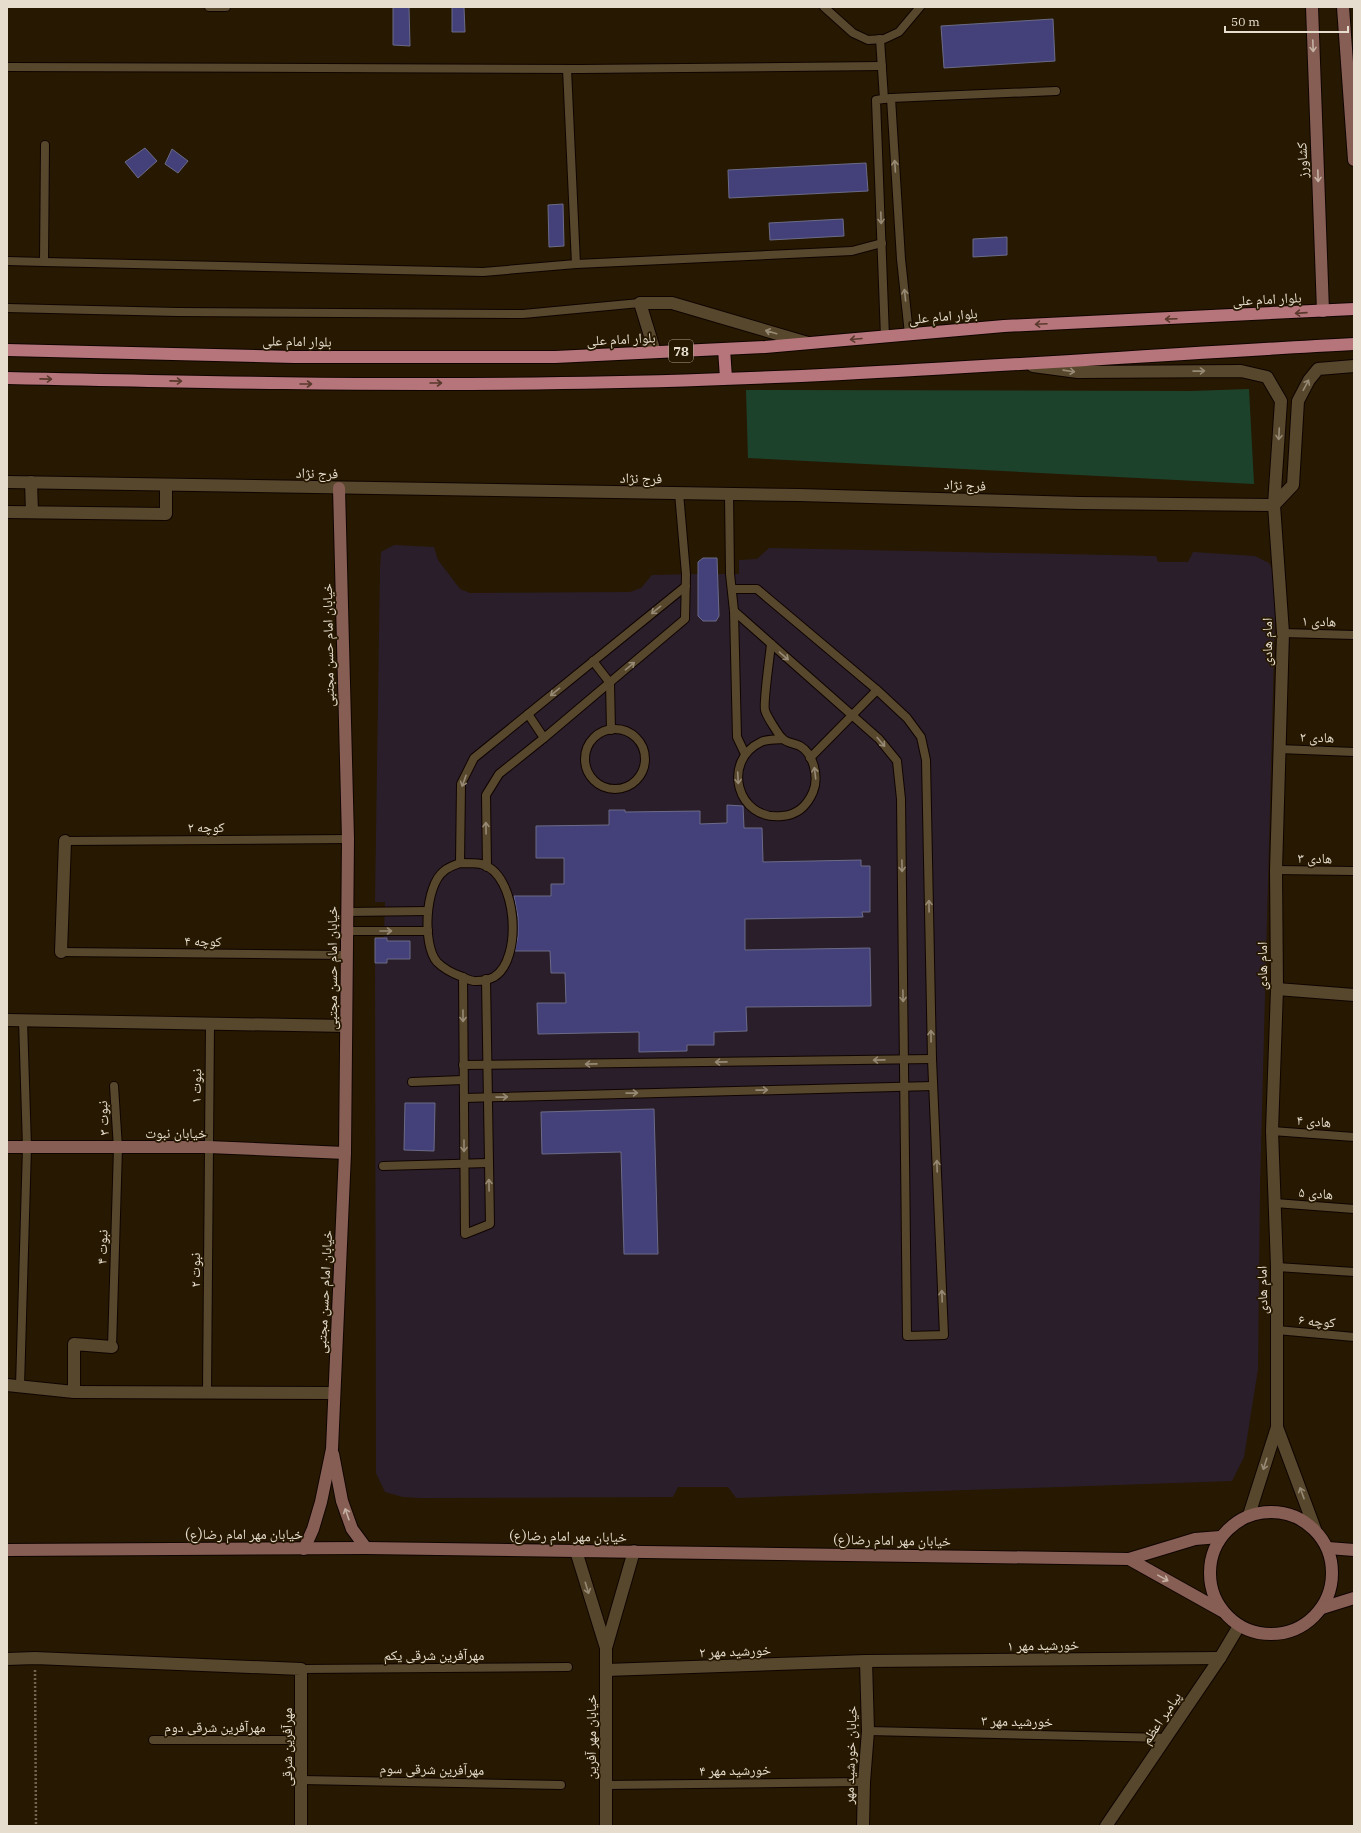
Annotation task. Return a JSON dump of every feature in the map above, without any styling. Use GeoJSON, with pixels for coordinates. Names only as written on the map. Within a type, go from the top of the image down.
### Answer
{"type":"FeatureCollection","features":[{"type":"Feature","properties":{"kind":"main road","name":"بلوار امام علی"},"geometry":{"type":"LineString","coordinates":[[7,350],[294,357],[555,357],[724,349],[1004,326],[1354,309]]}},
{"type":"Feature","properties":{"kind":"main road","name":"78"},"geometry":{"type":"LineString","coordinates":[[7,378],[306,384],[564,383],[726,378],[1016,364],[1354,344]]}},
{"type":"Feature","properties":{"kind":"main road"},"geometry":{"type":"LineString","coordinates":[[724,349],[726,378]]}},
{"type":"Feature","properties":{"kind":"street","name":"کشاورز"},"geometry":{"type":"LineString","coordinates":[[1312,7],[1323,311]]}},
{"type":"Feature","properties":{"kind":"street"},"geometry":{"type":"LineString","coordinates":[[1343,7],[1354,160]]}},
{"type":"Feature","properties":{"kind":"street"},"geometry":{"type":"LineString","coordinates":[[655,352],[640,303],[672,303],[809,343]]}},
{"type":"Feature","properties":{"kind":"street","name":"امام هادی"},"geometry":{"type":"LineString","coordinates":[[1016,364],[1078,372],[1241,370],[1268,378],[1280,401],[1274,505],[1283,633],[1276,870],[1277,989],[1272,1131],[1277,1268],[1277,1427]]}},
{"type":"Feature","properties":{"kind":"street"},"geometry":{"type":"LineString","coordinates":[[1274,505],[1293,484],[1298,401],[1308,380],[1318,369],[1354,366]]}},
{"type":"Feature","properties":{"kind":"street","name":"فرج نژاد"},"geometry":{"type":"LineString","coordinates":[[7,482],[679,493],[1079,503],[1274,505]]}},
{"type":"Feature","properties":{"kind":"street"},"geometry":{"type":"LineString","coordinates":[[32,482],[32,512]]}},
{"type":"Feature","properties":{"kind":"street"},"geometry":{"type":"LineString","coordinates":[[7,512],[166,514],[166,485]]}},
{"type":"Feature","properties":{"kind":"street","name":"خیابان امام حسن مجتبی"},"geometry":{"type":"LineString","coordinates":[[304,1549],[313,1529],[321,1502],[332,1449],[345,1154],[345,955],[347,931],[348,839],[339,488]]}},
{"type":"Feature","properties":{"kind":"street"},"geometry":{"type":"LineString","coordinates":[[61,952],[65,841]]}},
{"type":"Feature","properties":{"kind":"street"},"geometry":{"type":"LineString","coordinates":[[1277,989],[1354,995]]}},
{"type":"Feature","properties":{"kind":"street"},"geometry":{"type":"LineString","coordinates":[[7,1020],[346,1026]]}},
{"type":"Feature","properties":{"kind":"street","name":"خیابان نبوت"},"geometry":{"type":"LineString","coordinates":[[7,1146],[118,1148],[208,1147],[345,1154]]}},
{"type":"Feature","properties":{"kind":"street"},"geometry":{"type":"LineString","coordinates":[[74,1392],[74,1344],[112,1346]]}},
{"type":"Feature","properties":{"kind":"street"},"geometry":{"type":"LineString","coordinates":[[7,1386],[74,1392],[334,1393]]}},
{"type":"Feature","properties":{"kind":"street"},"geometry":{"type":"LineString","coordinates":[[1249,1515],[1277,1427]]}},
{"type":"Feature","properties":{"kind":"street"},"geometry":{"type":"LineString","coordinates":[[1129,1559],[1223,1612],[1239,1626],[1256,1633],[1281,1633],[1293,1631],[1309,1622],[1322,1608],[1331,1589],[1333,1568],[1328,1548],[1315,1529],[1277,1427]]}},
{"type":"Feature","properties":{"kind":"street","name":"خیابان امام حسن مجتبی"},"geometry":{"type":"LineString","coordinates":[[332,1449],[342,1501],[352,1529],[366,1548]]}},
{"type":"Feature","properties":{"kind":"street"},"geometry":{"type":"LineString","coordinates":[[1223,1612],[1213,1594],[1209,1575],[1212,1555],[1220,1537],[1229,1528],[1249,1515],[1273,1511],[1296,1516],[1315,1529]]}},
{"type":"Feature","properties":{"kind":"street"},"geometry":{"type":"LineString","coordinates":[[1129,1559],[1195,1539],[1220,1537]]}},
{"type":"Feature","properties":{"kind":"street","name":"خیابان مهر امام رضا(ع)"},"geometry":{"type":"LineString","coordinates":[[7,1550],[366,1548],[1129,1559]]}},
{"type":"Feature","properties":{"kind":"street"},"geometry":{"type":"LineString","coordinates":[[1328,1548],[1354,1550]]}},
{"type":"Feature","properties":{"kind":"street","name":"خیابان مهر آفرین"},"geometry":{"type":"LineString","coordinates":[[576,1551],[606,1648]]}},
{"type":"Feature","properties":{"kind":"street","name":"خیابان مهر آفرین"},"geometry":{"type":"LineString","coordinates":[[606,1826],[606,1648],[634,1551]]}},
{"type":"Feature","properties":{"kind":"street"},"geometry":{"type":"LineString","coordinates":[[1322,1608],[1354,1598]]}},
{"type":"Feature","properties":{"kind":"street","name":"پیامبر اعظم"},"geometry":{"type":"LineString","coordinates":[[1106,1826],[1220,1658],[1239,1626]]}},
{"type":"Feature","properties":{"kind":"street"},"geometry":{"type":"LineString","coordinates":[[7,1658],[301,1669]]}},
{"type":"Feature","properties":{"kind":"street","name":"خورشید مهر ۱"},"geometry":{"type":"LineString","coordinates":[[866,1661],[1220,1658]]}},
{"type":"Feature","properties":{"kind":"street","name":"خورشید مهر ۲"},"geometry":{"type":"LineString","coordinates":[[606,1670],[866,1661]]}},
{"type":"Feature","properties":{"kind":"street","name":"خیابان خورشید مهر"},"geometry":{"type":"LineString","coordinates":[[863,1826],[864,1782],[868,1731],[866,1661]]}},
{"type":"Feature","properties":{"kind":"street","name":"مهرآفرین شرقی"},"geometry":{"type":"LineString","coordinates":[[301,1669],[302,1826]]}},
{"type":"Feature","properties":{"kind":"lane"},"geometry":{"type":"LineString","coordinates":[[209,7],[226,7]]}},
{"type":"Feature","properties":{"kind":"lane"},"geometry":{"type":"LineString","coordinates":[[824,7],[853,33],[868,40],[880,39],[899,32],[920,7]]}},
{"type":"Feature","properties":{"kind":"lane"},"geometry":{"type":"LineString","coordinates":[[880,39],[909,334]]}},
{"type":"Feature","properties":{"kind":"lane"},"geometry":{"type":"LineString","coordinates":[[7,67],[567,69],[882,66]]}},
{"type":"Feature","properties":{"kind":"lane"},"geometry":{"type":"LineString","coordinates":[[567,69],[576,264]]}},
{"type":"Feature","properties":{"kind":"lane"},"geometry":{"type":"LineString","coordinates":[[885,336],[876,100],[1056,91]]}},
{"type":"Feature","properties":{"kind":"lane"},"geometry":{"type":"LineString","coordinates":[[44,262],[45,145]]}},
{"type":"Feature","properties":{"kind":"lane"},"geometry":{"type":"LineString","coordinates":[[7,261],[483,272],[576,264],[852,251],[882,243]]}},
{"type":"Feature","properties":{"kind":"lane"},"geometry":{"type":"LineString","coordinates":[[7,308],[185,312],[523,314],[640,303]]}},
{"type":"Feature","properties":{"kind":"lane"},"geometry":{"type":"LineString","coordinates":[[487,867],[486,795],[499,774],[685,619],[686,586],[679,493]]}},
{"type":"Feature","properties":{"kind":"lane"},"geometry":{"type":"LineString","coordinates":[[729,494],[737,738],[745,754]]}},
{"type":"Feature","properties":{"kind":"lane"},"geometry":{"type":"LineString","coordinates":[[460,863],[461,784],[474,758],[686,586]]}},
{"type":"Feature","properties":{"kind":"lane"},"geometry":{"type":"LineString","coordinates":[[732,589],[757,589],[877,690],[907,718],[921,737],[926,760],[932,1059],[944,1335],[907,1336],[901,799],[897,762],[879,739],[734,611]]}},
{"type":"Feature","properties":{"kind":"lane","name":"هادی ۱"},"geometry":{"type":"LineString","coordinates":[[1283,633],[1354,636]]}},
{"type":"Feature","properties":{"kind":"lane"},"geometry":{"type":"LineString","coordinates":[[771,644],[765,710],[782,739]]}},
{"type":"Feature","properties":{"kind":"lane"},"geometry":{"type":"LineString","coordinates":[[593,661],[610,683],[611,730]]}},
{"type":"Feature","properties":{"kind":"lane"},"geometry":{"type":"LineString","coordinates":[[810,758],[877,690]]}},
{"type":"Feature","properties":{"kind":"lane"},"geometry":{"type":"LineString","coordinates":[[528,714],[544,738]]}},
{"type":"Feature","properties":{"kind":"lane"},"geometry":{"type":"LineString","coordinates":[[618,729],[634,735],[644,749],[645,766],[636,781],[621,789],[604,788],[590,777],[584,761],[588,744],[601,732],[611,730],[618,729]]}},
{"type":"Feature","properties":{"kind":"lane"},"geometry":{"type":"LineString","coordinates":[[782,739],[801,747],[810,758],[814,764],[816,784],[808,803],[792,815],[771,818],[752,810],[740,793],[737,773],[745,754],[762,741],[782,739]]}},
{"type":"Feature","properties":{"kind":"lane","name":"هادی ۲"},"geometry":{"type":"LineString","coordinates":[[1279,749],[1354,752]]}},
{"type":"Feature","properties":{"kind":"lane","name":"کوچه ۲"},"geometry":{"type":"LineString","coordinates":[[65,841],[348,839]]}},
{"type":"Feature","properties":{"kind":"lane"},"geometry":{"type":"LineString","coordinates":[[460,863],[482,864],[487,867],[500,877],[509,896],[513,916],[512,940],[506,964],[495,977],[475,982],[450,972],[436,961],[429,940],[428,911],[434,884],[443,871],[460,863]]}},
{"type":"Feature","properties":{"kind":"lane","name":"هادی ۳"},"geometry":{"type":"LineString","coordinates":[[1276,870],[1354,871]]}},
{"type":"Feature","properties":{"kind":"lane"},"geometry":{"type":"LineString","coordinates":[[347,912],[428,911]]}},
{"type":"Feature","properties":{"kind":"lane"},"geometry":{"type":"LineString","coordinates":[[347,931],[428,931]]}},
{"type":"Feature","properties":{"kind":"lane","name":"کوچه ۴"},"geometry":{"type":"LineString","coordinates":[[61,952],[345,955]]}},
{"type":"Feature","properties":{"kind":"lane"},"geometry":{"type":"LineString","coordinates":[[463,977],[465,1234],[490,1224],[486,979]]}},
{"type":"Feature","properties":{"kind":"lane"},"geometry":{"type":"LineString","coordinates":[[20,1386],[28,1147],[22,1020]]}},
{"type":"Feature","properties":{"kind":"lane","name":"نبوت ۱"},"geometry":{"type":"LineString","coordinates":[[208,1147],[210,1024]]}},
{"type":"Feature","properties":{"kind":"lane"},"geometry":{"type":"LineString","coordinates":[[463,1065],[932,1059]]}},
{"type":"Feature","properties":{"kind":"lane"},"geometry":{"type":"LineString","coordinates":[[412,1082],[463,1080]]}},
{"type":"Feature","properties":{"kind":"lane","name":"نبوت ۳"},"geometry":{"type":"LineString","coordinates":[[114,1086],[118,1148]]}},
{"type":"Feature","properties":{"kind":"lane"},"geometry":{"type":"LineString","coordinates":[[464,1098],[933,1086]]}},
{"type":"Feature","properties":{"kind":"lane","name":"هادی ۴"},"geometry":{"type":"LineString","coordinates":[[1272,1131],[1354,1137]]}},
{"type":"Feature","properties":{"kind":"lane","name":"نبوت ۲"},"geometry":{"type":"LineString","coordinates":[[207,1392],[208,1147]]}},
{"type":"Feature","properties":{"kind":"lane","name":"نبوت ۴"},"geometry":{"type":"LineString","coordinates":[[112,1346],[118,1148]]}},
{"type":"Feature","properties":{"kind":"lane"},"geometry":{"type":"LineString","coordinates":[[383,1166],[488,1163]]}},
{"type":"Feature","properties":{"kind":"lane","name":"هادی ۵"},"geometry":{"type":"LineString","coordinates":[[1275,1203],[1354,1209]]}},
{"type":"Feature","properties":{"kind":"lane"},"geometry":{"type":"LineString","coordinates":[[1277,1268],[1354,1272]]}},
{"type":"Feature","properties":{"kind":"lane","name":"کوچه ۶"},"geometry":{"type":"LineString","coordinates":[[1278,1330],[1354,1337]]}},
{"type":"Feature","properties":{"kind":"lane","name":"مهرآفرین شرقی یکم"},"geometry":{"type":"LineString","coordinates":[[301,1669],[568,1667]]}},
{"type":"Feature","properties":{"kind":"lane","name":"خورشید مهر ۳"},"geometry":{"type":"LineString","coordinates":[[868,1731],[1166,1738]]}},
{"type":"Feature","properties":{"kind":"lane","name":"مهرآفرین شرقی دوم"},"geometry":{"type":"LineString","coordinates":[[153,1740],[302,1740]]}},
{"type":"Feature","properties":{"kind":"lane","name":"مهرآفرین شرقی سوم"},"geometry":{"type":"LineString","coordinates":[[302,1780],[561,1785]]}},
{"type":"Feature","properties":{"kind":"lane","name":"خورشید مهر ۴"},"geometry":{"type":"LineString","coordinates":[[606,1785],[864,1782]]}},
{"type":"Feature","properties":{"kind":"path"},"geometry":{"type":"LineString","coordinates":[[35,1658],[36,1826]]}},
{"type":"Feature","properties":{"kind":"shaded area"},"geometry":{"type":"Polygon","coordinates":[[[394,545],[434,547],[438,560],[460,589],[470,593],[630,592],[641,588],[652,575],[698,574],[698,562],[703,558],[717,561],[718,574],[739,574],[739,560],[757,559],[769,548],[1156,556],[1158,562],[1188,562],[1193,552],[1255,556],[1269,563],[1276,577],[1260,1186],[1258,1369],[1244,1457],[1232,1481],[736,1498],[728,1487],[678,1487],[673,1497],[421,1498],[403,1497],[385,1492],[376,1473],[375,938],[384,937],[385,902],[375,902],[380,569],[381,552],[394,545]]]}},
{"type":"Feature","properties":{"kind":"green space"},"geometry":{"type":"Polygon","coordinates":[[[1249,389],[1254,484],[748,458],[746,390],[1191,391],[1249,389]]]}},
{"type":"Feature","properties":{"kind":"building"},"geometry":{"type":"Polygon","coordinates":[[[393,7],[409,7],[410,46],[393,45],[393,7]]]}},
{"type":"Feature","properties":{"kind":"building"},"geometry":{"type":"Polygon","coordinates":[[[452,7],[464,7],[465,32],[452,32],[452,7]]]}},
{"type":"Feature","properties":{"kind":"building"},"geometry":{"type":"Polygon","coordinates":[[[1053,19],[1055,61],[944,68],[941,26],[1053,19]]]}},
{"type":"Feature","properties":{"kind":"building"},"geometry":{"type":"Polygon","coordinates":[[[145,148],[157,161],[138,178],[125,162],[145,148]]]}},
{"type":"Feature","properties":{"kind":"building"},"geometry":{"type":"Polygon","coordinates":[[[172,149],[188,161],[178,173],[165,164],[172,149]]]}},
{"type":"Feature","properties":{"kind":"building"},"geometry":{"type":"Polygon","coordinates":[[[866,163],[868,191],[729,198],[728,170],[866,163]]]}},
{"type":"Feature","properties":{"kind":"building"},"geometry":{"type":"Polygon","coordinates":[[[563,204],[564,246],[549,247],[548,205],[563,204]]]}},
{"type":"Feature","properties":{"kind":"building"},"geometry":{"type":"Polygon","coordinates":[[[843,219],[844,236],[770,240],[769,223],[843,219]]]}},
{"type":"Feature","properties":{"kind":"building"},"geometry":{"type":"Polygon","coordinates":[[[1007,237],[1007,255],[973,257],[973,239],[1007,237]]]}},
{"type":"Feature","properties":{"kind":"building"},"geometry":{"type":"Polygon","coordinates":[[[703,558],[717,558],[719,616],[716,621],[703,621],[698,616],[698,562],[703,558]]]}},
{"type":"Feature","properties":{"kind":"building"},"geometry":{"type":"Polygon","coordinates":[[[727,805],[743,806],[744,828],[762,828],[763,862],[861,860],[861,866],[870,866],[870,912],[862,912],[863,917],[745,919],[745,950],[870,948],[871,1006],[746,1007],[747,1031],[714,1032],[714,1045],[687,1045],[687,1051],[639,1052],[639,1032],[538,1034],[537,1003],[566,1003],[565,973],[551,973],[550,951],[515,951],[518,936],[518,917],[514,896],[551,896],[551,884],[564,884],[564,858],[536,858],[536,826],[609,825],[609,810],[625,810],[625,812],[700,811],[700,824],[727,823],[727,805]]]}},
{"type":"Feature","properties":{"kind":"building"},"geometry":{"type":"Polygon","coordinates":[[[375,938],[387,938],[387,941],[410,941],[410,959],[387,959],[387,963],[375,963],[375,938]]]}},
{"type":"Feature","properties":{"kind":"building"},"geometry":{"type":"Polygon","coordinates":[[[405,1103],[435,1103],[434,1151],[404,1150],[405,1103]]]}},
{"type":"Feature","properties":{"kind":"building"},"geometry":{"type":"Polygon","coordinates":[[[654,1109],[658,1254],[624,1254],[621,1152],[542,1154],[541,1112],[654,1109]]]}}]}
